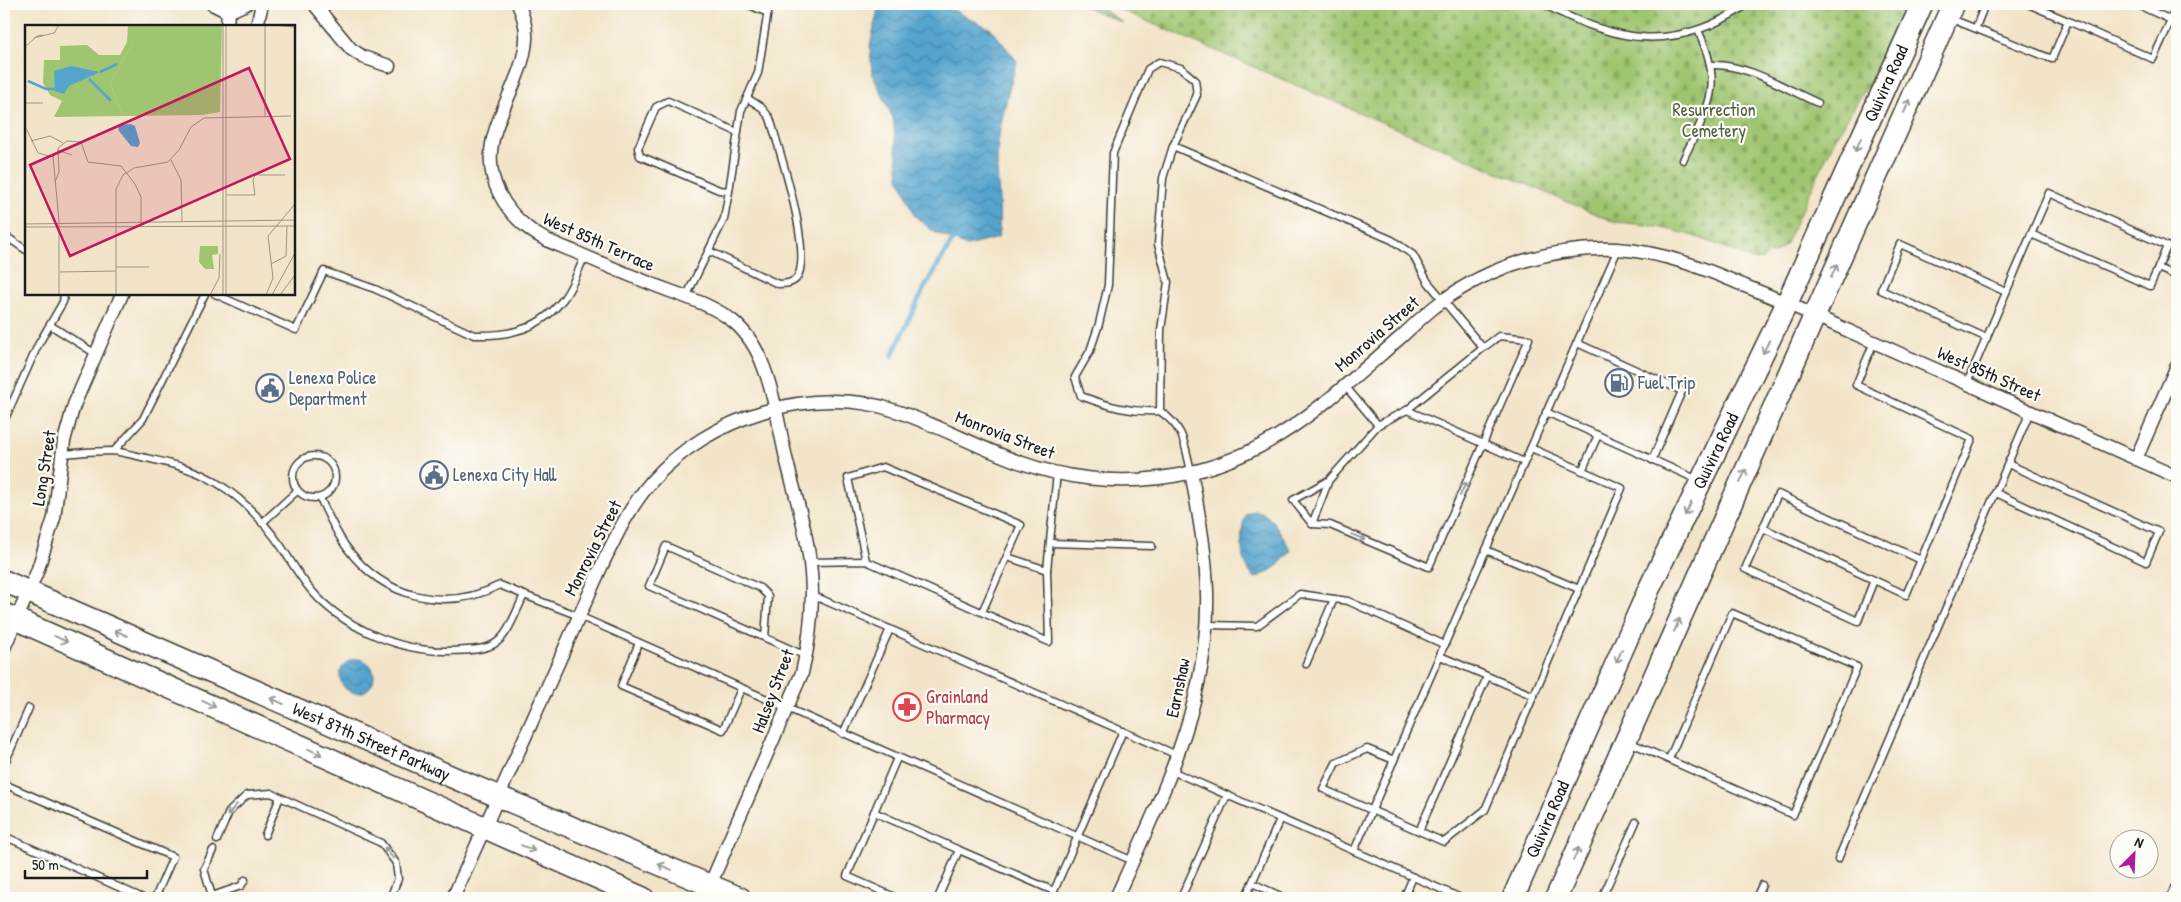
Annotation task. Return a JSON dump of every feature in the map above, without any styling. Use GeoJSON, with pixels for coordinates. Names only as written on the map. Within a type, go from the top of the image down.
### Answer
{"type":"FeatureCollection","features":[{"type":"Feature","properties":{"kind":"main road"},"geometry":{"type":"LineString","coordinates":[[1922,4],[1950,10]]}},
{"type":"Feature","properties":{"kind":"main road","name":"Quivira Road"},"geometry":{"type":"LineString","coordinates":[[1514,898],[1649,590],[1788,303],[1922,4]]}},
{"type":"Feature","properties":{"kind":"main road","name":"Quivira Road"},"geometry":{"type":"LineString","coordinates":[[1556,898],[1950,10]]}},
{"type":"Feature","properties":{"kind":"main road","name":"West 87th Street Parkway"},"geometry":{"type":"LineString","coordinates":[[4,581],[498,797],[740,898]]}},
{"type":"Feature","properties":{"kind":"main road","name":"West 87th Street Parkway"},"geometry":{"type":"LineString","coordinates":[[10,616],[643,898]]}},
{"type":"Feature","properties":{"kind":"street"},"geometry":{"type":"LineString","coordinates":[[212,4],[228,12]]}},
{"type":"Feature","properties":{"kind":"street"},"geometry":{"type":"LineString","coordinates":[[228,12],[246,4]]}},
{"type":"Feature","properties":{"kind":"street"},"geometry":{"type":"LineString","coordinates":[[257,25],[262,4]]}},
{"type":"Feature","properties":{"kind":"street"},"geometry":{"type":"LineString","coordinates":[[314,4],[351,49],[363,57],[389,66]]}},
{"type":"Feature","properties":{"kind":"street","name":"West 85th Terrace"},"geometry":{"type":"LineString","coordinates":[[518,4],[524,17],[526,39],[522,61],[497,122],[491,143],[492,168],[498,192],[511,213],[529,230],[585,256],[716,310],[735,323],[752,342],[764,368],[774,410]]}},
{"type":"Feature","properties":{"kind":"street"},"geometry":{"type":"LineString","coordinates":[[227,25],[228,12]]}},
{"type":"Feature","properties":{"kind":"street","name":"Monrovia Street"},"geometry":{"type":"LineString","coordinates":[[453,898],[579,616],[628,513],[651,482],[676,457],[707,435],[737,420],[774,410],[821,402],[840,401],[876,405],[927,423],[1019,462],[1057,473],[1088,478],[1130,480],[1163,478],[1226,463],[1265,445],[1298,425],[1443,301],[1482,278],[1515,263],[1551,254],[1584,249],[1618,249],[1658,254],[1697,265],[1788,303]]}},
{"type":"Feature","properties":{"kind":"street","name":"Long Street"},"geometry":{"type":"LineString","coordinates":[[4,648],[10,616],[28,592],[54,518],[64,454],[64,441],[74,405],[122,295]]}},
{"type":"Feature","properties":{"kind":"street","name":"West 85th Street"},"geometry":{"type":"LineString","coordinates":[[1788,303],[2177,477]]}},
{"type":"Feature","properties":{"kind":"street"},"geometry":{"type":"LineString","coordinates":[[2136,459],[2177,366]]}},
{"type":"Feature","properties":{"kind":"street","name":"Halsey Street"},"geometry":{"type":"LineString","coordinates":[[710,885],[802,673],[810,640],[812,595],[810,562],[774,410]]}},
{"type":"Feature","properties":{"kind":"street","name":"Earnshaw"},"geometry":{"type":"LineString","coordinates":[[1116,898],[1185,738],[1200,679],[1206,624],[1207,592],[1203,547],[1191,471]]}},
{"type":"Feature","properties":{"kind":"lane"},"geometry":{"type":"LineString","coordinates":[[747,4],[768,12]]}},
{"type":"Feature","properties":{"kind":"lane"},"geometry":{"type":"LineString","coordinates":[[686,297],[724,219],[741,111],[758,73],[768,4]]}},
{"type":"Feature","properties":{"kind":"lane"},"geometry":{"type":"LineString","coordinates":[[1544,4],[1594,28],[1626,36],[1655,38],[1684,35],[1698,30],[1748,4]]}},
{"type":"Feature","properties":{"kind":"lane"},"geometry":{"type":"LineString","coordinates":[[1976,27],[1985,4]]}},
{"type":"Feature","properties":{"kind":"lane"},"geometry":{"type":"LineString","coordinates":[[2028,4],[2153,59],[2177,4]]}},
{"type":"Feature","properties":{"kind":"lane"},"geometry":{"type":"LineString","coordinates":[[2136,4],[2170,20]]}},
{"type":"Feature","properties":{"kind":"lane"},"geometry":{"type":"LineString","coordinates":[[1950,10],[1976,27],[2052,59],[2068,22]]}},
{"type":"Feature","properties":{"kind":"lane"},"geometry":{"type":"LineString","coordinates":[[1683,160],[1709,104],[1713,75],[1709,53],[1698,30]]}},
{"type":"Feature","properties":{"kind":"lane"},"geometry":{"type":"LineString","coordinates":[[1160,410],[1160,330],[1168,282],[1158,244],[1163,178],[1173,146],[1197,95],[1195,80],[1181,68],[1159,62],[1148,69],[1112,153],[1108,285],[1099,324],[1090,351],[1075,377],[1080,396],[1108,407],[1138,412],[1160,410],[1174,420],[1183,436],[1191,471]]}},
{"type":"Feature","properties":{"kind":"lane"},"geometry":{"type":"LineString","coordinates":[[1711,65],[1725,64],[1740,68],[1818,103]]}},
{"type":"Feature","properties":{"kind":"lane"},"geometry":{"type":"LineString","coordinates":[[709,252],[778,284],[788,284],[796,279],[800,270],[802,249],[798,223],[770,118],[761,107],[747,98]]}},
{"type":"Feature","properties":{"kind":"lane"},"geometry":{"type":"LineString","coordinates":[[729,191],[719,190],[640,156],[638,148],[656,107],[668,101],[737,132]]}},
{"type":"Feature","properties":{"kind":"lane"},"geometry":{"type":"LineString","coordinates":[[1173,146],[1392,240],[1413,255],[1428,282],[1483,348]]}},
{"type":"Feature","properties":{"kind":"lane"},"geometry":{"type":"LineString","coordinates":[[1967,384],[2049,193],[2167,246],[2150,286],[2032,234]]}},
{"type":"Feature","properties":{"kind":"lane"},"geometry":{"type":"LineString","coordinates":[[4,236],[25,249]]}},
{"type":"Feature","properties":{"kind":"lane"},"geometry":{"type":"LineString","coordinates":[[1987,338],[1881,290],[1900,244],[2006,292]]}},
{"type":"Feature","properties":{"kind":"lane"},"geometry":{"type":"LineString","coordinates":[[1354,852],[1618,249]]}},
{"type":"Feature","properties":{"kind":"lane"},"geometry":{"type":"LineString","coordinates":[[217,295],[296,330],[324,271],[375,289],[474,335],[491,336],[524,330],[548,317],[565,298],[585,256]]}},
{"type":"Feature","properties":{"kind":"lane"},"geometry":{"type":"LineString","coordinates":[[2158,268],[2177,276]]}},
{"type":"Feature","properties":{"kind":"lane"},"geometry":{"type":"LineString","coordinates":[[4,420],[38,345],[63,302],[64,295]]}},
{"type":"Feature","properties":{"kind":"lane"},"geometry":{"type":"LineString","coordinates":[[114,451],[143,419],[205,295]]}},
{"type":"Feature","properties":{"kind":"lane"},"geometry":{"type":"LineString","coordinates":[[50,324],[96,354]]}},
{"type":"Feature","properties":{"kind":"lane"},"geometry":{"type":"LineString","coordinates":[[1499,336],[1529,339],[1429,567],[1330,525],[1312,524],[1293,500],[1329,480],[1378,425],[1407,410],[1499,336]]}},
{"type":"Feature","properties":{"kind":"lane"},"geometry":{"type":"LineString","coordinates":[[1763,528],[1906,595],[1972,439],[1856,385],[1874,342]]}},
{"type":"Feature","properties":{"kind":"lane"},"geometry":{"type":"LineString","coordinates":[[1577,343],[1682,391],[1652,460]]}},
{"type":"Feature","properties":{"kind":"lane"},"geometry":{"type":"LineString","coordinates":[[1345,386],[1378,425]]}},
{"type":"Feature","properties":{"kind":"lane"},"geometry":{"type":"LineString","coordinates":[[1407,410],[1524,462]]}},
{"type":"Feature","properties":{"kind":"lane"},"geometry":{"type":"LineString","coordinates":[[1546,412],[1701,481]]}},
{"type":"Feature","properties":{"kind":"lane"},"geometry":{"type":"LineString","coordinates":[[1838,859],[2030,412]]}},
{"type":"Feature","properties":{"kind":"lane"},"geometry":{"type":"LineString","coordinates":[[1582,471],[1598,435]]}},
{"type":"Feature","properties":{"kind":"lane"},"geometry":{"type":"LineString","coordinates":[[1394,760],[1367,749],[1336,762],[1323,789],[1444,842],[1485,810],[1622,488],[1531,448]]}},
{"type":"Feature","properties":{"kind":"lane"},"geometry":{"type":"LineString","coordinates":[[64,454],[114,451],[179,466],[198,473],[232,494],[262,523],[312,592],[351,623],[375,636],[406,646],[438,651],[471,651],[495,646],[509,628],[524,595]]}},
{"type":"Feature","properties":{"kind":"lane"},"geometry":{"type":"LineString","coordinates":[[312,456],[322,457],[332,467],[335,479],[330,490],[320,498],[304,496],[297,491],[294,476],[296,467],[303,460],[312,456]]}},
{"type":"Feature","properties":{"kind":"lane"},"geometry":{"type":"LineString","coordinates":[[1996,493],[2146,562],[2159,532],[2008,464]]}},
{"type":"Feature","properties":{"kind":"lane"},"geometry":{"type":"LineString","coordinates":[[866,561],[848,478],[883,466],[1022,525],[982,612]]}},
{"type":"Feature","properties":{"kind":"lane"},"geometry":{"type":"LineString","coordinates":[[810,562],[866,561],[1049,642],[1046,570],[1057,473]]}},
{"type":"Feature","properties":{"kind":"lane"},"geometry":{"type":"LineString","coordinates":[[1312,524],[1329,480]]}},
{"type":"Feature","properties":{"kind":"lane"},"geometry":{"type":"LineString","coordinates":[[262,523],[297,491]]}},
{"type":"Feature","properties":{"kind":"lane"},"geometry":{"type":"LineString","coordinates":[[1874,580],[1858,621],[1745,569],[1778,494],[1921,560]]}},
{"type":"Feature","properties":{"kind":"lane"},"geometry":{"type":"LineString","coordinates":[[320,498],[333,526],[348,549],[366,569],[388,585],[418,596],[443,600],[484,594],[500,585],[579,616],[1132,861]]}},
{"type":"Feature","properties":{"kind":"lane"},"geometry":{"type":"LineString","coordinates":[[1050,543],[1152,546]]}},
{"type":"Feature","properties":{"kind":"lane"},"geometry":{"type":"LineString","coordinates":[[765,638],[768,596],[760,588],[666,546],[649,586],[765,638],[806,656]]}},
{"type":"Feature","properties":{"kind":"lane"},"geometry":{"type":"LineString","coordinates":[[1486,550],[1579,589]]}},
{"type":"Feature","properties":{"kind":"lane"},"geometry":{"type":"LineString","coordinates":[[1007,557],[1046,570]]}},
{"type":"Feature","properties":{"kind":"lane"},"geometry":{"type":"LineString","coordinates":[[1206,624],[1257,626],[1300,594],[1348,601],[1444,645]]}},
{"type":"Feature","properties":{"kind":"lane"},"geometry":{"type":"LineString","coordinates":[[812,595],[1178,755]]}},
{"type":"Feature","properties":{"kind":"lane"},"geometry":{"type":"LineString","coordinates":[[1306,664],[1334,599]]}},
{"type":"Feature","properties":{"kind":"lane"},"geometry":{"type":"LineString","coordinates":[[1626,740],[1793,815],[1857,667],[1732,613],[1669,759]]}},
{"type":"Feature","properties":{"kind":"lane"},"geometry":{"type":"LineString","coordinates":[[843,734],[890,629]]}},
{"type":"Feature","properties":{"kind":"lane"},"geometry":{"type":"LineString","coordinates":[[639,643],[621,686],[723,730],[741,689]]}},
{"type":"Feature","properties":{"kind":"lane"},"geometry":{"type":"LineString","coordinates":[[1440,656],[1534,696]]}},
{"type":"Feature","properties":{"kind":"lane"},"geometry":{"type":"LineString","coordinates":[[1419,831],[1487,677]]}},
{"type":"Feature","properties":{"kind":"lane"},"geometry":{"type":"LineString","coordinates":[[4,765],[29,708]]}},
{"type":"Feature","properties":{"kind":"lane"},"geometry":{"type":"LineString","coordinates":[[874,812],[1054,891],[1124,732]]}},
{"type":"Feature","properties":{"kind":"lane"},"geometry":{"type":"LineString","coordinates":[[897,758],[846,876],[897,898]]}},
{"type":"Feature","properties":{"kind":"lane"},"geometry":{"type":"LineString","coordinates":[[1172,771],[1461,898]]}},
{"type":"Feature","properties":{"kind":"lane"},"geometry":{"type":"LineString","coordinates":[[4,784],[173,857],[154,898]]}},
{"type":"Feature","properties":{"kind":"lane"},"geometry":{"type":"LineString","coordinates":[[217,840],[229,812],[247,794],[271,793],[381,843],[396,863],[398,879],[390,898]]}},
{"type":"Feature","properties":{"kind":"lane"},"geometry":{"type":"LineString","coordinates":[[1181,898],[1227,796]]}},
{"type":"Feature","properties":{"kind":"lane"},"geometry":{"type":"LineString","coordinates":[[265,835],[280,797]]}},
{"type":"Feature","properties":{"kind":"lane"},"geometry":{"type":"LineString","coordinates":[[1245,898],[1280,819]]}},
{"type":"Feature","properties":{"kind":"lane"},"geometry":{"type":"LineString","coordinates":[[1602,898],[1636,822]]}},
{"type":"Feature","properties":{"kind":"lane"},"geometry":{"type":"LineString","coordinates":[[4,836],[143,898]]}},
{"type":"Feature","properties":{"kind":"lane"},"geometry":{"type":"LineString","coordinates":[[213,850],[204,869],[211,897],[241,886],[245,880]]}},
{"type":"Feature","properties":{"kind":"lane"},"geometry":{"type":"LineString","coordinates":[[938,898],[959,850]]}},
{"type":"Feature","properties":{"kind":"lane"},"geometry":{"type":"LineString","coordinates":[[1404,898],[1413,877]]}},
{"type":"Feature","properties":{"kind":"lane"},"geometry":{"type":"LineString","coordinates":[[1252,884],[1285,898]]}},
{"type":"Feature","properties":{"kind":"lane"},"geometry":{"type":"LineString","coordinates":[[1756,898],[1762,885]]}},
{"type":"Feature","properties":{"kind":"green space"},"geometry":{"type":"Polygon","coordinates":[[[1079,4],[1096,4],[1123,23],[1079,4]]]}},
{"type":"Feature","properties":{"kind":"green space","name":"Resurrection Cemetery"},"geometry":{"type":"Polygon","coordinates":[[[1107,4],[1909,4],[1877,77],[1864,91],[1836,137],[1785,245],[1774,254],[1769,253],[1763,259],[1752,260],[1685,233],[1651,226],[1614,222],[1107,4]]]}},
{"type":"Feature","properties":{"kind":"water"},"geometry":{"type":"Polygon","coordinates":[[[879,4],[941,4],[991,29],[1017,61],[999,136],[997,170],[1000,219],[998,238],[967,246],[934,232],[915,216],[899,177],[893,118],[872,73],[870,46],[879,4]]]}},
{"type":"Feature","properties":{"kind":"water"},"geometry":{"type":"Polygon","coordinates":[[[1256,510],[1272,521],[1291,550],[1275,567],[1255,578],[1246,565],[1243,556],[1242,530],[1246,514],[1256,510]]]}},
{"type":"Feature","properties":{"kind":"water"},"geometry":{"type":"Polygon","coordinates":[[[357,659],[369,664],[374,676],[369,688],[357,693],[345,688],[340,676],[345,664],[357,659]]]}},
{"type":"Feature","properties":{"kind":"waterway"},"geometry":{"type":"LineString","coordinates":[[892,356],[923,290],[953,240]]}},
{"type":"Feature","properties":{"kind":"railway"},"geometry":{"type":"LineString","coordinates":[[2168,898],[2177,878]]}},
{"type":"Feature","properties":{"kind":"place","name":"Fuel Trip"},"geometry":{"type":"Point","coordinates":[1619,383]}},
{"type":"Feature","properties":{"kind":"place","name":"Lenexa Police Department"},"geometry":{"type":"Point","coordinates":[270,388]}},
{"type":"Feature","properties":{"kind":"place","name":"Lenexa City Hall"},"geometry":{"type":"Point","coordinates":[434,475]}},
{"type":"Feature","properties":{"kind":"place","name":"Grainland Pharmacy"},"geometry":{"type":"Point","coordinates":[907,707]}}]}
